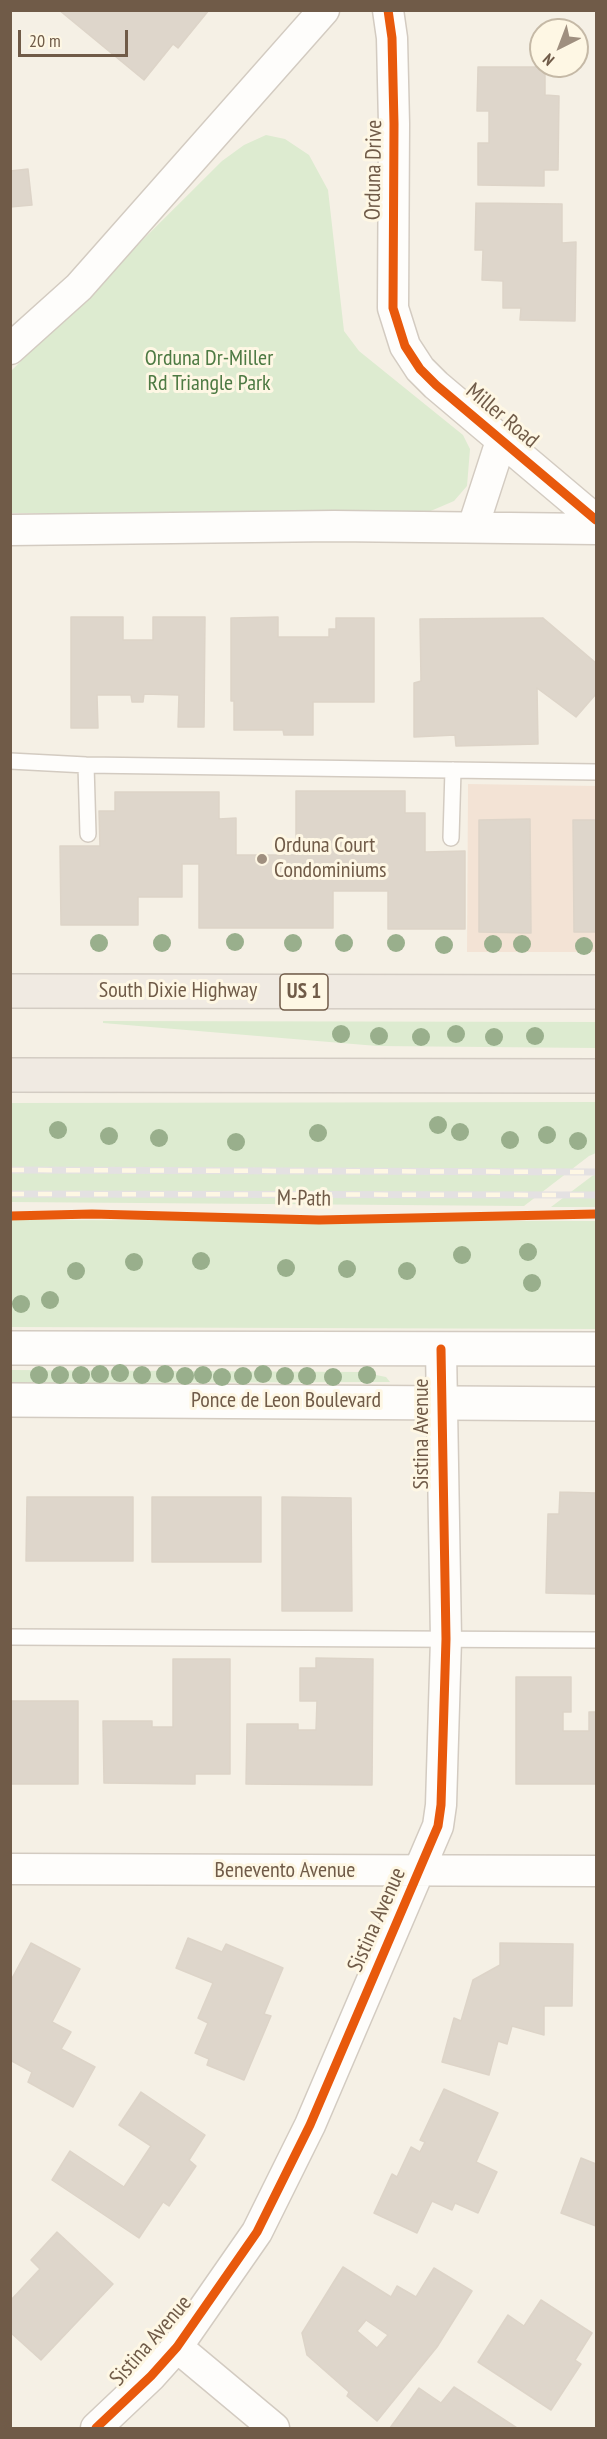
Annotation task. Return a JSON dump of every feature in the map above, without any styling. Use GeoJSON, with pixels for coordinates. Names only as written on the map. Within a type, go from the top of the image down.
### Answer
{"type":"FeatureCollection","features":[{"type":"Feature","properties":{"kind":"highway","name":"South Dixie Highway"},"geometry":{"type":"LineString","coordinates":[[10,991],[597,992]]}},
{"type":"Feature","properties":{"kind":"highway"},"geometry":{"type":"LineString","coordinates":[[10,1075],[597,1076]]}},
{"type":"Feature","properties":{"kind":"street"},"geometry":{"type":"LineString","coordinates":[[10,349],[79,287],[324,10]]}},
{"type":"Feature","properties":{"kind":"street","name":"Orduna Drive"},"geometry":{"type":"LineString","coordinates":[[388,10],[392,38],[394,124],[393,308],[399,330]]}},
{"type":"Feature","properties":{"kind":"street","name":"Miller Road"},"geometry":{"type":"LineString","coordinates":[[399,330],[405,346],[420,369],[501,441],[597,519]]}},
{"type":"Feature","properties":{"kind":"street"},"geometry":{"type":"LineString","coordinates":[[473,527],[501,441]]}},
{"type":"Feature","properties":{"kind":"street"},"geometry":{"type":"LineString","coordinates":[[10,530],[334,526],[597,529]]}},
{"type":"Feature","properties":{"kind":"street"},"geometry":{"type":"LineString","coordinates":[[10,1348],[597,1349]]}},
{"type":"Feature","properties":{"kind":"street","name":"Sistina Avenue"},"geometry":{"type":"LineString","coordinates":[[96,2428],[151,2376],[177,2347],[257,2232],[310,2125],[438,1826],[441,1805],[446,1639],[441,1349]]}},
{"type":"Feature","properties":{"kind":"street","name":"Ponce de Leon Boulevard"},"geometry":{"type":"LineString","coordinates":[[10,1400],[441,1401],[597,1404]]}},
{"type":"Feature","properties":{"kind":"street","name":"Benevento Avenue"},"geometry":{"type":"LineString","coordinates":[[10,1869],[597,1871]]}},
{"type":"Feature","properties":{"kind":"street"},"geometry":{"type":"LineString","coordinates":[[177,2347],[274,2428]]}},
{"type":"Feature","properties":{"kind":"lane"},"geometry":{"type":"LineString","coordinates":[[10,762],[597,772]]}},
{"type":"Feature","properties":{"kind":"lane"},"geometry":{"type":"LineString","coordinates":[[86,765],[88,834]]}},
{"type":"Feature","properties":{"kind":"lane"},"geometry":{"type":"LineString","coordinates":[[451,838],[453,770]]}},
{"type":"Feature","properties":{"kind":"lane"},"geometry":{"type":"LineString","coordinates":[[10,1637],[597,1640]]}},
{"type":"Feature","properties":{"kind":"shaded area"},"geometry":{"type":"Polygon","coordinates":[[[468,784],[596,786],[596,952],[467,952],[468,784]]]}},
{"type":"Feature","properties":{"kind":"green space","name":"Orduna Dr-Miller Rd Triangle Park"},"geometry":{"type":"Polygon","coordinates":[[[266,135],[285,139],[309,155],[328,190],[344,331],[359,351],[463,435],[470,449],[467,486],[454,501],[426,513],[11,513],[11,371],[222,161],[244,145],[266,135]]]}},
{"type":"Feature","properties":{"kind":"green space"},"geometry":{"type":"Polygon","coordinates":[[[103,1021],[596,1022],[596,1048],[377,1046],[103,1023],[103,1021]]]}},
{"type":"Feature","properties":{"kind":"green space"},"geometry":{"type":"Polygon","coordinates":[[[596,1102],[596,1153],[524,1206],[11,1202],[11,1103],[596,1102]]]}},
{"type":"Feature","properties":{"kind":"green space"},"geometry":{"type":"Polygon","coordinates":[[[596,1173],[596,1207],[551,1207],[596,1173]]]}},
{"type":"Feature","properties":{"kind":"green space"},"geometry":{"type":"Polygon","coordinates":[[[10,1220],[596,1221],[596,1329],[11,1327],[10,1220]]]}},
{"type":"Feature","properties":{"kind":"green space"},"geometry":{"type":"Polygon","coordinates":[[[11,1370],[361,1372],[386,1377],[390,1382],[11,1383],[11,1370]]]}},
{"type":"Feature","properties":{"kind":"building"},"geometry":{"type":"Polygon","coordinates":[[[59,10],[209,10],[178,48],[173,44],[144,80],[59,10]]]}},
{"type":"Feature","properties":{"kind":"building"},"geometry":{"type":"Polygon","coordinates":[[[478,67],[529,67],[529,78],[545,78],[545,95],[559,96],[558,170],[544,170],[544,186],[478,185],[478,143],[489,143],[489,111],[477,111],[478,67]]]}},
{"type":"Feature","properties":{"kind":"building"},"geometry":{"type":"Polygon","coordinates":[[[28,169],[32,205],[10,207],[10,171],[28,169]]]}},
{"type":"Feature","properties":{"kind":"building"},"geometry":{"type":"Polygon","coordinates":[[[476,203],[562,204],[562,243],[576,242],[575,321],[520,320],[521,308],[503,308],[503,281],[482,280],[483,250],[475,250],[476,203]]]}},
{"type":"Feature","properties":{"kind":"building"},"geometry":{"type":"Polygon","coordinates":[[[71,617],[123,617],[123,640],[153,640],[153,617],[205,617],[204,727],[178,727],[179,695],[144,694],[143,702],[132,702],[131,695],[97,695],[98,728],[71,728],[71,617]]]}},
{"type":"Feature","properties":{"kind":"building"},"geometry":{"type":"Polygon","coordinates":[[[278,617],[278,637],[329,637],[329,629],[336,629],[336,618],[374,618],[374,702],[313,702],[313,735],[284,735],[283,730],[234,730],[234,701],[231,701],[231,618],[278,617]]]}},
{"type":"Feature","properties":{"kind":"building"},"geometry":{"type":"Polygon","coordinates":[[[543,618],[596,663],[596,694],[576,717],[537,688],[538,744],[456,746],[455,735],[414,737],[414,683],[421,681],[420,619],[543,618]]]}},
{"type":"Feature","properties":{"kind":"building","name":"Orduna Court Condominiums"},"geometry":{"type":"Polygon","coordinates":[[[296,791],[405,791],[405,813],[425,813],[425,852],[465,851],[465,929],[388,929],[388,891],[333,891],[333,928],[199,928],[199,864],[182,864],[182,897],[138,897],[138,925],[61,925],[60,846],[100,846],[99,811],[115,811],[115,792],[219,792],[219,819],[236,818],[236,855],[296,855],[296,791]]]}},
{"type":"Feature","properties":{"kind":"building"},"geometry":{"type":"Polygon","coordinates":[[[530,819],[531,933],[479,932],[479,820],[530,819]]]}},
{"type":"Feature","properties":{"kind":"building"},"geometry":{"type":"Polygon","coordinates":[[[573,820],[596,820],[596,932],[574,932],[573,820]]]}},
{"type":"Feature","properties":{"kind":"building"},"geometry":{"type":"Polygon","coordinates":[[[560,1492],[596,1493],[596,1594],[546,1593],[548,1514],[559,1514],[560,1492]]]}},
{"type":"Feature","properties":{"kind":"building"},"geometry":{"type":"Polygon","coordinates":[[[27,1497],[133,1497],[133,1561],[26,1561],[27,1497]]]}},
{"type":"Feature","properties":{"kind":"building"},"geometry":{"type":"Polygon","coordinates":[[[152,1497],[261,1497],[261,1562],[152,1562],[152,1497]]]}},
{"type":"Feature","properties":{"kind":"building"},"geometry":{"type":"Polygon","coordinates":[[[282,1497],[351,1498],[352,1611],[282,1611],[282,1497]]]}},
{"type":"Feature","properties":{"kind":"building"},"geometry":{"type":"Polygon","coordinates":[[[316,1658],[373,1659],[372,1785],[246,1784],[247,1724],[298,1724],[298,1730],[316,1730],[317,1701],[300,1701],[300,1668],[316,1668],[316,1658]]]}},
{"type":"Feature","properties":{"kind":"building"},"geometry":{"type":"Polygon","coordinates":[[[173,1659],[230,1659],[230,1774],[195,1774],[195,1784],[104,1783],[103,1721],[152,1721],[152,1727],[173,1727],[173,1659]]]}},
{"type":"Feature","properties":{"kind":"building"},"geometry":{"type":"Polygon","coordinates":[[[516,1677],[571,1677],[571,1712],[563,1712],[563,1731],[589,1731],[589,1712],[596,1712],[596,1784],[516,1784],[516,1677]]]}},
{"type":"Feature","properties":{"kind":"building"},"geometry":{"type":"Polygon","coordinates":[[[10,1701],[78,1701],[78,1784],[10,1784],[10,1701]]]}},
{"type":"Feature","properties":{"kind":"building"},"geometry":{"type":"Polygon","coordinates":[[[188,1938],[222,1952],[226,1944],[283,1968],[264,2014],[271,2016],[244,2080],[207,2065],[209,2059],[195,2053],[208,2023],[198,2018],[213,1983],[176,1968],[188,1938]]]}},
{"type":"Feature","properties":{"kind":"building"},"geometry":{"type":"Polygon","coordinates":[[[31,1943],[80,1969],[52,2022],[71,2032],[61,2049],[95,2067],[73,2107],[28,2082],[32,2072],[10,2060],[10,1982],[31,1943]]]}},
{"type":"Feature","properties":{"kind":"building"},"geometry":{"type":"Polygon","coordinates":[[[500,1943],[573,1944],[572,2006],[544,2006],[544,2035],[512,2026],[507,2044],[498,2041],[489,2075],[442,2062],[454,2018],[461,2021],[473,1980],[500,1965],[500,1943]]]}},
{"type":"Feature","properties":{"kind":"building"},"geometry":{"type":"Polygon","coordinates":[[[444,2089],[498,2113],[476,2162],[497,2172],[478,2213],[455,2203],[452,2210],[432,2201],[417,2233],[374,2213],[392,2174],[397,2177],[411,2147],[420,2152],[425,2142],[420,2140],[444,2089]]]}},
{"type":"Feature","properties":{"kind":"building"},"geometry":{"type":"Polygon","coordinates":[[[141,2092],[205,2135],[189,2160],[196,2166],[169,2206],[163,2202],[139,2238],[52,2180],[70,2151],[124,2187],[151,2146],[119,2125],[141,2092]]]}},
{"type":"Feature","properties":{"kind":"building"},"geometry":{"type":"Polygon","coordinates":[[[581,2158],[596,2164],[596,2226],[561,2213],[581,2158]]]}},
{"type":"Feature","properties":{"kind":"building"},"geometry":{"type":"Polygon","coordinates":[[[57,2232],[113,2284],[41,2360],[10,2332],[10,2301],[40,2269],[31,2260],[57,2232]]]}},
{"type":"Feature","properties":{"kind":"building"},"geometry":{"type":"Polygon","coordinates":[[[343,2267],[391,2297],[397,2286],[416,2297],[434,2268],[472,2291],[437,2347],[377,2421],[347,2396],[349,2392],[307,2355],[302,2333],[343,2267]],[[366,2320],[357,2331],[377,2348],[388,2335],[366,2320]]]}},
{"type":"Feature","properties":{"kind":"building"},"geometry":{"type":"Polygon","coordinates":[[[541,2300],[592,2333],[575,2360],[581,2364],[551,2410],[478,2362],[508,2315],[524,2326],[541,2300]]]}},
{"type":"Feature","properties":{"kind":"building"},"geometry":{"type":"Polygon","coordinates":[[[454,2387],[517,2428],[390,2428],[419,2388],[441,2403],[454,2387]]]}},
{"type":"Feature","properties":{"kind":"railway"},"geometry":{"type":"LineString","coordinates":[[10,1170],[596,1172]]}},
{"type":"Feature","properties":{"kind":"railway"},"geometry":{"type":"LineString","coordinates":[[10,1194],[596,1195]]}},
{"type":"Feature","properties":{"kind":"cycle path"},"geometry":{"type":"LineString","coordinates":[[388,10],[392,38],[394,124],[393,308],[405,346],[420,369],[436,385],[596,520]]}},
{"type":"Feature","properties":{"kind":"cycle path","name":"M-Path"},"geometry":{"type":"LineString","coordinates":[[10,1216],[92,1214],[319,1220],[596,1214]]}},
{"type":"Feature","properties":{"kind":"cycle path"},"geometry":{"type":"LineString","coordinates":[[96,2428],[151,2376],[177,2347],[257,2232],[310,2125],[438,1826],[441,1805],[446,1639],[441,1349]]}},
{"type":"Feature","properties":{"kind":"place","name":"Orduna Court Condominiums"},"geometry":{"type":"Point","coordinates":[262,859]}}]}
